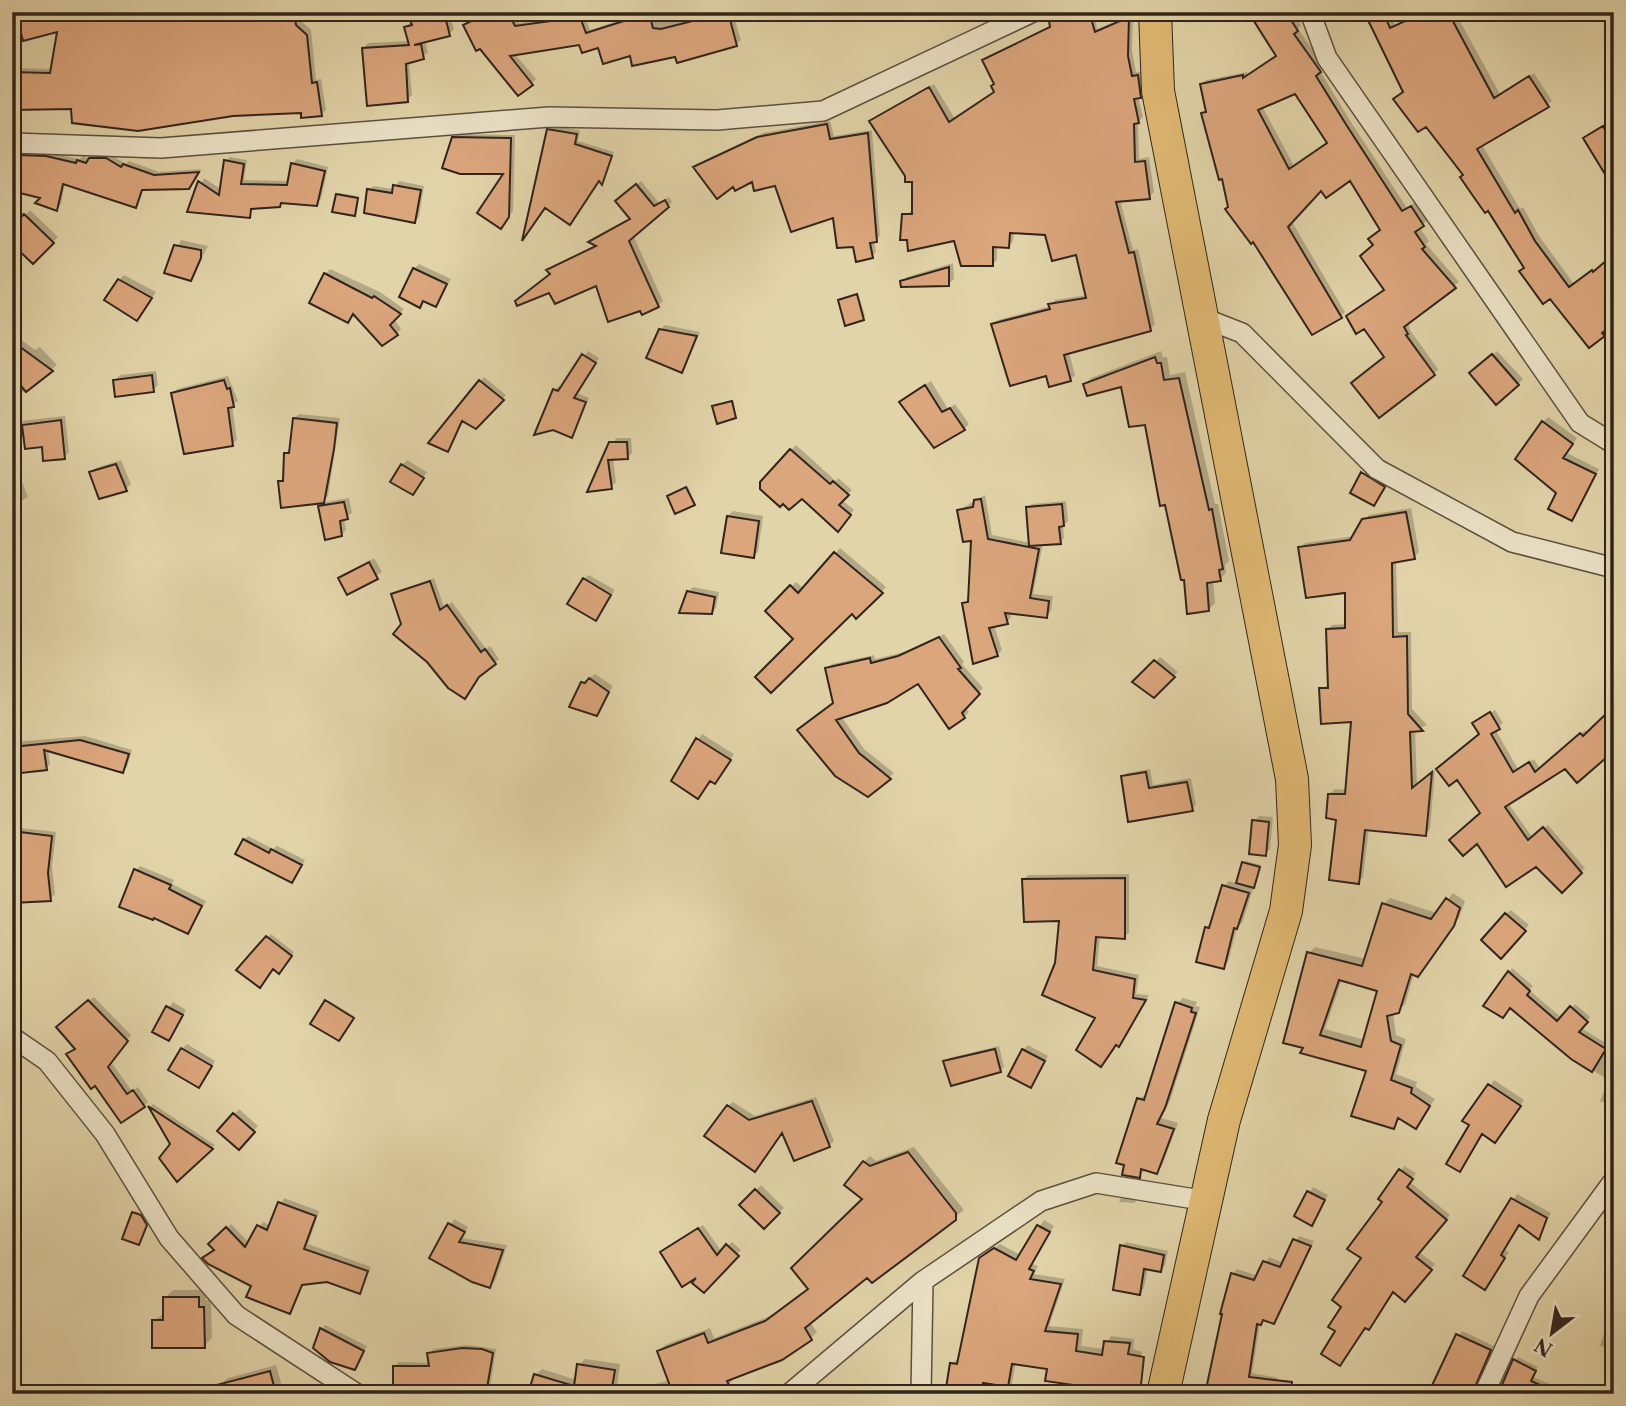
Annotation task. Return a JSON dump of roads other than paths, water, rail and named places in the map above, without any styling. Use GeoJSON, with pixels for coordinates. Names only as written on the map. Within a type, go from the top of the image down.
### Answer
{"type":"FeatureCollection","features":[{"type":"Feature","properties":{"kind":"highway"},"geometry":{"type":"LineString","coordinates":[[1155,12],[1158,91],[1292,779],[1295,845],[1286,911],[1237,1072],[1163,1394]]}},
{"type":"Feature","properties":{"kind":"street"},"geometry":{"type":"LineString","coordinates":[[12,143],[161,148],[549,117],[717,120],[823,111],[1032,12]]}},
{"type":"Feature","properties":{"kind":"street"},"geometry":{"type":"LineString","coordinates":[[1310,12],[1326,58],[1580,423],[1614,444]]}},
{"type":"Feature","properties":{"kind":"street"},"geometry":{"type":"LineString","coordinates":[[1201,317],[1242,333],[1377,469],[1512,542],[1614,568]]}},
{"type":"Feature","properties":{"kind":"street"},"geometry":{"type":"LineString","coordinates":[[12,1037],[47,1061],[97,1124],[169,1238],[236,1315],[358,1394]]}},
{"type":"Feature","properties":{"kind":"street"},"geometry":{"type":"LineString","coordinates":[[1484,1394],[1529,1296],[1614,1180]]}},
{"type":"Feature","properties":{"kind":"street"},"geometry":{"type":"LineString","coordinates":[[789,1394],[923,1281],[1041,1201],[1097,1183],[1207,1201]]}},
{"type":"Feature","properties":{"kind":"street"},"geometry":{"type":"LineString","coordinates":[[921,1394],[923,1281]]}}]}
